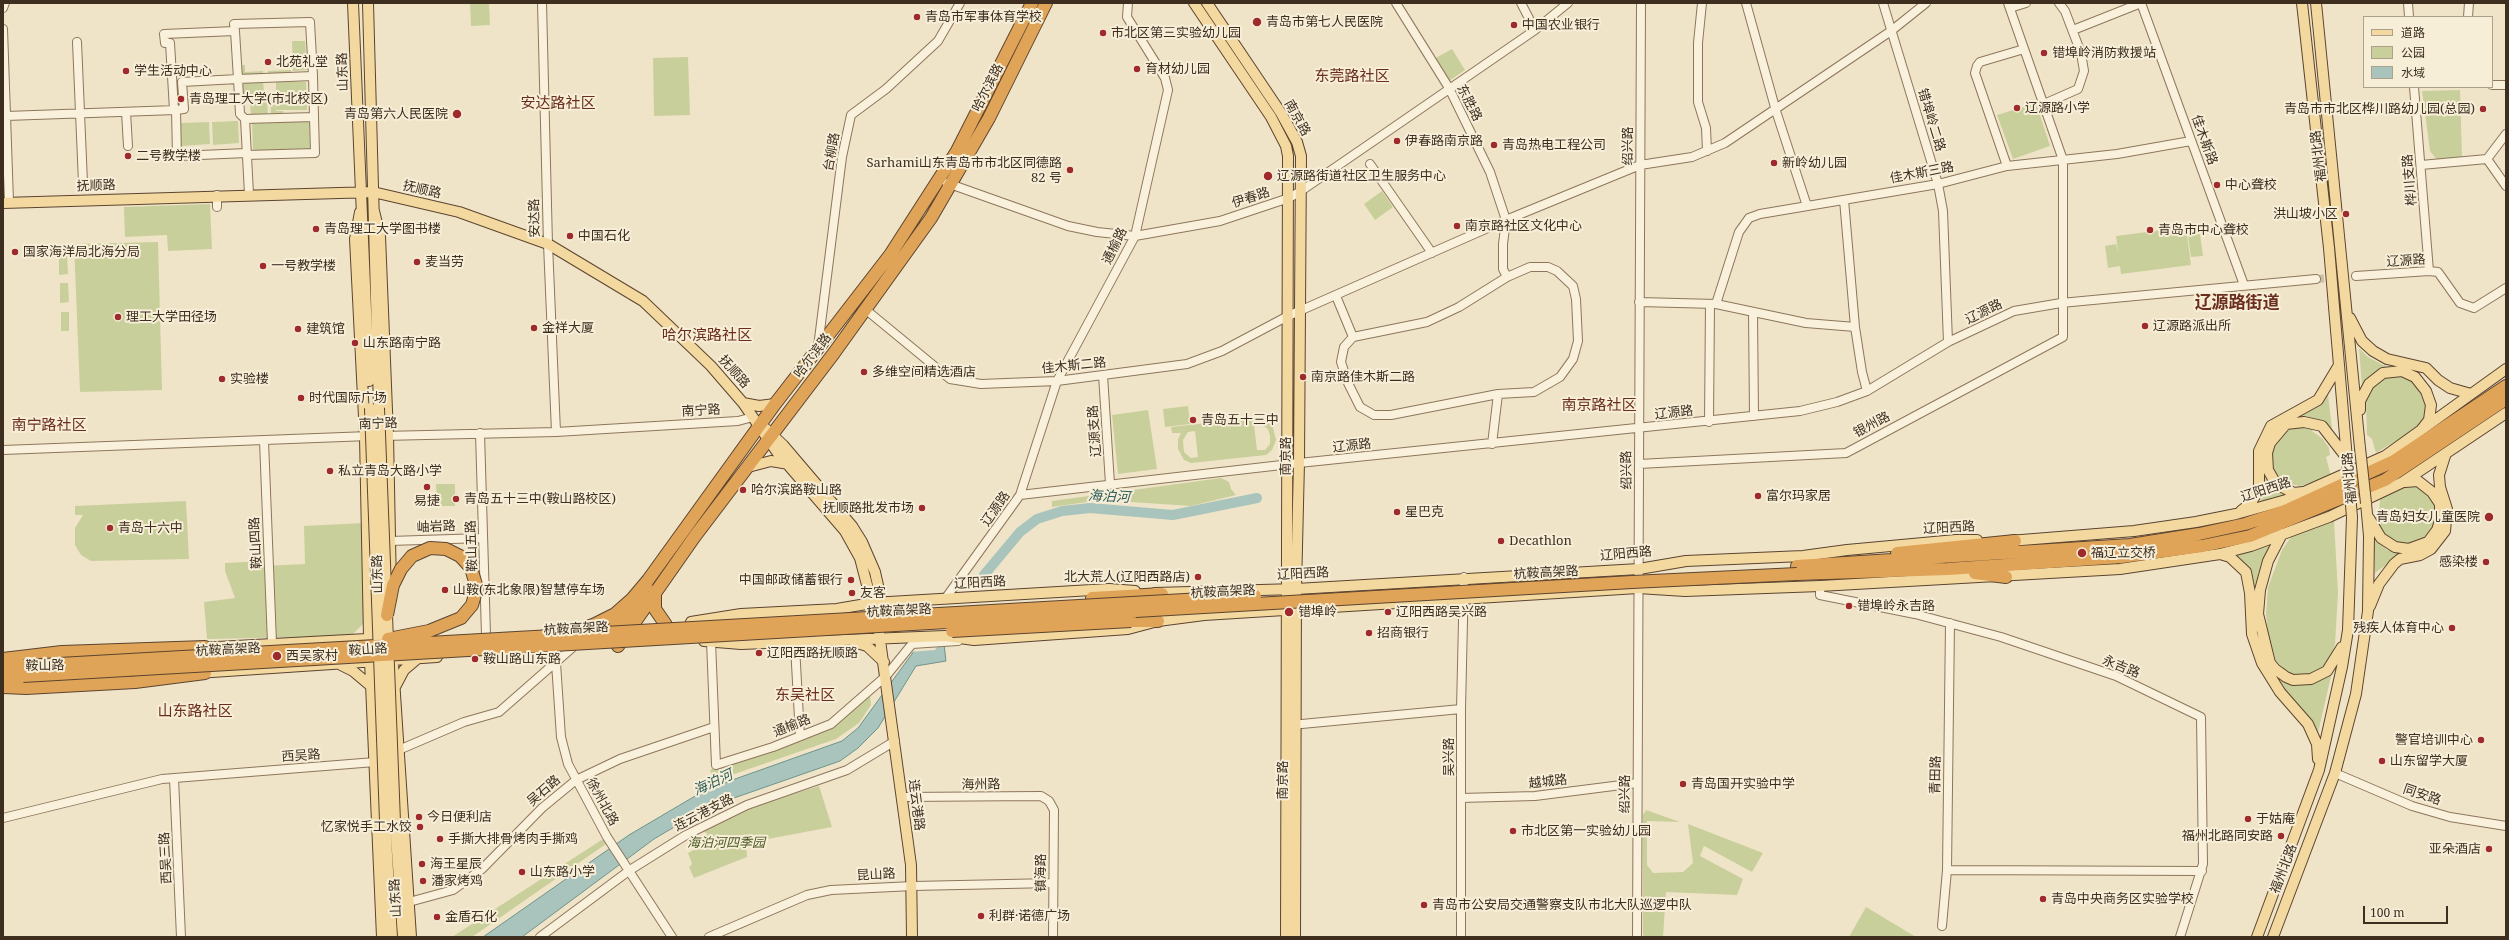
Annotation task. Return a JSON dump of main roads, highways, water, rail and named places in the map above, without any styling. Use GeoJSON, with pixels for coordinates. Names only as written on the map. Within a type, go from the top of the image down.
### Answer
{"type":"FeatureCollection","features":[{"type":"Feature","properties":{"kind":"highway","name":"哈尔滨路"},"geometry":{"type":"LineString","coordinates":[[578,630],[593,625],[615,614],[632,599],[648,580],[757,422],[775,404],[890,255],[939,180],[985,98],[1032,3]]}},
{"type":"Feature","properties":{"kind":"highway","name":"哈尔滨路"},"geometry":{"type":"LineString","coordinates":[[618,646],[655,591],[908,252],[951,185],[989,118],[1046,3]]}},
{"type":"Feature","properties":{"kind":"highway","name":"辽阳西路"},"geometry":{"type":"LineString","coordinates":[[1797,570],[2130,545],[2198,534],[2245,524],[2324,494],[2394,461],[2506,386]]}},
{"type":"Feature","properties":{"kind":"highway"},"geometry":{"type":"LineString","coordinates":[[1820,580],[1941,569],[2121,557],[2202,546],[2250,536],[2385,480],[2506,399]]}},
{"type":"Feature","properties":{"kind":"highway"},"geometry":{"type":"LineString","coordinates":[[1797,570],[1857,556],[2015,541]]}},
{"type":"Feature","properties":{"kind":"highway"},"geometry":{"type":"LineString","coordinates":[[354,643],[429,631],[461,618],[472,605],[477,588],[471,568],[460,556],[446,549],[430,548],[412,556],[401,569],[393,585],[388,615]]}},
{"type":"Feature","properties":{"kind":"highway"},"geometry":{"type":"LineString","coordinates":[[1797,570],[1820,580],[1895,578],[1976,573],[2006,577]]}},
{"type":"Feature","properties":{"kind":"highway","name":"杭鞍高架路"},"geometry":{"type":"LineString","coordinates":[[3,679],[783,627],[1797,570]]}},
{"type":"Feature","properties":{"kind":"highway","name":"哈尔滨路"},"geometry":{"type":"LineString","coordinates":[[614,628],[633,608],[648,580]]}},
{"type":"Feature","properties":{"kind":"highway"},"geometry":{"type":"LineString","coordinates":[[655,591],[656,614],[666,625]]}},
{"type":"Feature","properties":{"kind":"highway"},"geometry":{"type":"LineString","coordinates":[[783,627],[834,612],[1162,594]]}},
{"type":"Feature","properties":{"kind":"highway"},"geometry":{"type":"LineString","coordinates":[[783,627],[838,636],[1132,621],[1158,621]]}},
{"type":"Feature","properties":{"kind":"highway","name":"杭鞍高架路"},"geometry":{"type":"LineString","coordinates":[[3,668],[354,643],[783,627]]}},
{"type":"Feature","properties":{"kind":"highway"},"geometry":{"type":"LineString","coordinates":[[614,628],[614,638],[618,646]]}},
{"type":"Feature","properties":{"kind":"highway"},"geometry":{"type":"LineString","coordinates":[[3,659],[62,652],[205,647]]}},
{"type":"Feature","properties":{"kind":"highway"},"geometry":{"type":"LineString","coordinates":[[3,687],[26,688],[135,682],[205,673]]}},
{"type":"Feature","properties":{"kind":"main road","name":"山东路"},"geometry":{"type":"LineString","coordinates":[[354,3],[360,212],[375,408],[388,615],[395,822],[403,937]]}},
{"type":"Feature","properties":{"kind":"main road","name":"山东路"},"geometry":{"type":"LineString","coordinates":[[368,3],[374,211],[375,408],[385,821],[392,937]]}},
{"type":"Feature","properties":{"kind":"main road","name":"南京路"},"geometry":{"type":"LineString","coordinates":[[1194,3],[1281,135],[1288,156],[1288,464],[1295,937]]}},
{"type":"Feature","properties":{"kind":"main road","name":"南京路"},"geometry":{"type":"LineString","coordinates":[[1207,3],[1292,132],[1301,156],[1298,313],[1299,463],[1291,589]]}},
{"type":"Feature","properties":{"kind":"main road","name":"福州北路"},"geometry":{"type":"LineString","coordinates":[[2257,937],[2319,770],[2348,630],[2352,517],[2329,248],[2302,3]]}},
{"type":"Feature","properties":{"kind":"main road","name":"福州北路"},"geometry":{"type":"LineString","coordinates":[[2273,937],[2335,773],[2356,694],[2368,611],[2368,536],[2366,503],[2316,3]]}},
{"type":"Feature","properties":{"kind":"main road","name":"抚顺路"},"geometry":{"type":"LineString","coordinates":[[6,203],[217,195],[249,192],[373,192],[459,212],[548,244],[643,301],[711,366],[743,403],[757,422],[852,526],[868,555],[877,603],[886,676]]}},
{"type":"Feature","properties":{"kind":"main road","name":"山东路"},"geometry":{"type":"LineString","coordinates":[[374,211],[380,236],[388,435],[393,661],[396,687],[411,937]]}},
{"type":"Feature","properties":{"kind":"main road","name":"山东路"},"geometry":{"type":"LineString","coordinates":[[360,212],[355,239],[364,437],[369,638],[382,937]]}},
{"type":"Feature","properties":{"kind":"main road"},"geometry":{"type":"LineString","coordinates":[[2348,315],[2362,341],[2373,351],[2387,359],[2426,368],[2438,380],[2450,388],[2471,394]]}},
{"type":"Feature","properties":{"kind":"main road"},"geometry":{"type":"LineString","coordinates":[[2236,514],[2251,503],[2256,495],[2260,475],[2259,451],[2271,426],[2318,400],[2339,365]]}},
{"type":"Feature","properties":{"kind":"main road","name":"辽阳西路"},"geometry":{"type":"LineString","coordinates":[[709,621],[741,614],[837,609],[877,603],[950,598],[1108,589],[1162,594],[1291,589],[1464,577],[1639,569],[1686,561],[1803,556],[1847,550],[1956,540],[2015,541],[2134,531],[2236,514],[2286,500],[2305,492],[2385,456],[2506,369]]}},
{"type":"Feature","properties":{"kind":"main road"},"geometry":{"type":"LineString","coordinates":[[2360,448],[2360,401],[2369,384],[2383,373],[2402,371],[2415,377],[2426,391],[2430,406],[2428,420],[2420,432]]}},
{"type":"Feature","properties":{"kind":"main road"},"geometry":{"type":"LineString","coordinates":[[743,403],[759,406],[775,404]]}},
{"type":"Feature","properties":{"kind":"main road"},"geometry":{"type":"LineString","coordinates":[[2006,577],[2120,569],[2220,554],[2282,534],[2329,517],[2403,482],[2445,456],[2506,413]]}},
{"type":"Feature","properties":{"kind":"main road"},"geometry":{"type":"LineString","coordinates":[[2305,492],[2294,493],[2276,484],[2268,470],[2267,453],[2270,443],[2286,424],[2304,422],[2322,426],[2347,459]]}},
{"type":"Feature","properties":{"kind":"main road","name":"抚顺路"},"geometry":{"type":"LineString","coordinates":[[770,436],[789,464],[852,542],[877,603]]}},
{"type":"Feature","properties":{"kind":"main road"},"geometry":{"type":"LineString","coordinates":[[2368,611],[2379,584],[2394,564],[2400,560],[2420,555],[2431,549],[2446,531],[2447,509],[2440,488],[2439,474],[2445,456]]}},
{"type":"Feature","properties":{"kind":"main road"},"geometry":{"type":"LineString","coordinates":[[748,467],[771,461],[789,464]]}},
{"type":"Feature","properties":{"kind":"main road"},"geometry":{"type":"LineString","coordinates":[[2366,503],[2370,521],[2388,543],[2402,549],[2422,545],[2437,530],[2441,509],[2438,499],[2428,488],[2418,481],[2403,482]]}},
{"type":"Feature","properties":{"kind":"main road"},"geometry":{"type":"LineString","coordinates":[[2282,534],[2263,574],[2258,614],[2261,633],[2270,663],[2275,669],[2293,680],[2307,680],[2321,676],[2340,653],[2348,630]]}},
{"type":"Feature","properties":{"kind":"main road"},"geometry":{"type":"LineString","coordinates":[[2220,554],[2230,557],[2246,572],[2250,593],[2250,621],[2255,645],[2270,678],[2308,724],[2314,734],[2319,770]]}},
{"type":"Feature","properties":{"kind":"main road"},"geometry":{"type":"LineString","coordinates":[[849,640],[881,638],[913,640],[974,640],[1128,629],[1158,621],[1204,615],[1638,588],[1685,591],[1820,580]]}},
{"type":"Feature","properties":{"kind":"main road","name":"鞍山路"},"geometry":{"type":"LineString","coordinates":[[3,663],[176,652],[205,647],[272,643],[354,643],[369,638],[486,635],[666,625],[709,621]]}},
{"type":"Feature","properties":{"kind":"main road"},"geometry":{"type":"LineString","coordinates":[[354,643],[369,627]]}},
{"type":"Feature","properties":{"kind":"main road"},"geometry":{"type":"LineString","coordinates":[[849,640],[867,646],[884,662]]}},
{"type":"Feature","properties":{"kind":"main road","name":"鞍山路"},"geometry":{"type":"LineString","coordinates":[[3,679],[205,673],[371,663],[572,648],[711,641],[741,644],[849,640]]}},
{"type":"Feature","properties":{"kind":"main road"},"geometry":{"type":"LineString","coordinates":[[396,687],[404,670],[416,659]]}},
{"type":"Feature","properties":{"kind":"main road"},"geometry":{"type":"LineString","coordinates":[[339,664],[353,671],[372,687]]}},
{"type":"Feature","properties":{"kind":"main road","name":"连云港路"},"geometry":{"type":"LineString","coordinates":[[886,676],[913,886],[912,937]]}},
{"type":"Feature","properties":{"kind":"main road","name":"南京路"},"geometry":{"type":"LineString","coordinates":[[1286,937],[1291,725]]}},
{"type":"Feature","properties":{"kind":"water","name":"海泊河"},"geometry":{"type":"Polygon","coordinates":[[[944,644],[946,661],[916,666],[878,728],[858,748],[840,761],[711,806],[698,813],[654,839],[522,937],[483,937],[629,835],[707,789],[842,741],[858,728],[917,647],[944,644]]]}},
{"type":"Feature","properties":{"kind":"waterway","name":"海泊河"},"geometry":{"type":"LineString","coordinates":[[984,575],[1020,532],[1037,519],[1062,511],[1090,508],[1173,515],[1257,498]]}},
{"type":"Feature","properties":{"kind":"tunnel"},"geometry":{"type":"LineString","coordinates":[[2316,279],[2356,276]]}},
{"type":"Feature","properties":{"kind":"place","name":"青岛市军事体育学校"},"geometry":{"type":"Point","coordinates":[917,17]}},
{"type":"Feature","properties":{"kind":"place","name":"青岛市第七人民医院"},"geometry":{"type":"Point","coordinates":[1257,22]}},
{"type":"Feature","properties":{"kind":"place","name":"中国农业银行"},"geometry":{"type":"Point","coordinates":[1514,25]}},
{"type":"Feature","properties":{"kind":"place","name":"市北区第三实验幼儿园"},"geometry":{"type":"Point","coordinates":[1103,33]}},
{"type":"Feature","properties":{"kind":"place","name":"错埠岭消防救援站"},"geometry":{"type":"Point","coordinates":[2044,53]}},
{"type":"Feature","properties":{"kind":"place","name":"北苑礼堂"},"geometry":{"type":"Point","coordinates":[268,62]}},
{"type":"Feature","properties":{"kind":"place","name":"育材幼儿园"},"geometry":{"type":"Point","coordinates":[1137,69]}},
{"type":"Feature","properties":{"kind":"place","name":"学生活动中心"},"geometry":{"type":"Point","coordinates":[126,71]}},
{"type":"Feature","properties":{"kind":"place","name":"青岛理工大学(市北校区)"},"geometry":{"type":"Point","coordinates":[181,99]}},
{"type":"Feature","properties":{"kind":"place","name":"辽源路小学"},"geometry":{"type":"Point","coordinates":[2017,108]}},
{"type":"Feature","properties":{"kind":"place","name":"青岛市市北区桦川路幼儿园(总园)"},"geometry":{"type":"Point","coordinates":[2483,109]}},
{"type":"Feature","properties":{"kind":"place","name":"青岛第六人民医院"},"geometry":{"type":"Point","coordinates":[457,114]}},
{"type":"Feature","properties":{"kind":"place","name":"伊春路南京路"},"geometry":{"type":"Point","coordinates":[1397,141]}},
{"type":"Feature","properties":{"kind":"place","name":"青岛热电工程公司"},"geometry":{"type":"Point","coordinates":[1494,145]}},
{"type":"Feature","properties":{"kind":"place","name":"二号教学楼"},"geometry":{"type":"Point","coordinates":[128,156]}},
{"type":"Feature","properties":{"kind":"place","name":"新岭幼儿园"},"geometry":{"type":"Point","coordinates":[1774,163]}},
{"type":"Feature","properties":{"kind":"place","name":"Sarhami山东青岛市市北区同德路 82 号"},"geometry":{"type":"Point","coordinates":[1070,170]}},
{"type":"Feature","properties":{"kind":"place","name":"辽源路街道社区卫生服务中心"},"geometry":{"type":"Point","coordinates":[1268,176]}},
{"type":"Feature","properties":{"kind":"place","name":"中心聋校"},"geometry":{"type":"Point","coordinates":[2217,185]}},
{"type":"Feature","properties":{"kind":"place","name":"洪山坡小区"},"geometry":{"type":"Point","coordinates":[2346,214]}},
{"type":"Feature","properties":{"kind":"place","name":"南京路社区文化中心"},"geometry":{"type":"Point","coordinates":[1457,226]}},
{"type":"Feature","properties":{"kind":"place","name":"青岛理工大学图书楼"},"geometry":{"type":"Point","coordinates":[316,229]}},
{"type":"Feature","properties":{"kind":"place","name":"青岛市中心聋校"},"geometry":{"type":"Point","coordinates":[2150,230]}},
{"type":"Feature","properties":{"kind":"place","name":"中国石化"},"geometry":{"type":"Point","coordinates":[570,236]}},
{"type":"Feature","properties":{"kind":"place","name":"国家海洋局北海分局"},"geometry":{"type":"Point","coordinates":[15,252]}},
{"type":"Feature","properties":{"kind":"place","name":"麦当劳"},"geometry":{"type":"Point","coordinates":[417,262]}},
{"type":"Feature","properties":{"kind":"place","name":"一号教学楼"},"geometry":{"type":"Point","coordinates":[263,266]}},
{"type":"Feature","properties":{"kind":"place","name":"理工大学田径场"},"geometry":{"type":"Point","coordinates":[118,317]}},
{"type":"Feature","properties":{"kind":"place","name":"辽源路派出所"},"geometry":{"type":"Point","coordinates":[2145,326]}},
{"type":"Feature","properties":{"kind":"place","name":"金祥大厦"},"geometry":{"type":"Point","coordinates":[534,328]}},
{"type":"Feature","properties":{"kind":"place","name":"建筑馆"},"geometry":{"type":"Point","coordinates":[298,329]}},
{"type":"Feature","properties":{"kind":"place","name":"山东路南宁路"},"geometry":{"type":"Point","coordinates":[355,343]}},
{"type":"Feature","properties":{"kind":"place","name":"多维空间精选酒店"},"geometry":{"type":"Point","coordinates":[864,372]}},
{"type":"Feature","properties":{"kind":"place","name":"南京路佳木斯二路"},"geometry":{"type":"Point","coordinates":[1303,377]}},
{"type":"Feature","properties":{"kind":"place","name":"实验楼"},"geometry":{"type":"Point","coordinates":[222,379]}},
{"type":"Feature","properties":{"kind":"place","name":"时代国际广场"},"geometry":{"type":"Point","coordinates":[301,398]}},
{"type":"Feature","properties":{"kind":"place","name":"青岛五十三中"},"geometry":{"type":"Point","coordinates":[1193,420]}},
{"type":"Feature","properties":{"kind":"place","name":"私立青岛大路小学"},"geometry":{"type":"Point","coordinates":[330,471]}},
{"type":"Feature","properties":{"kind":"place","name":"易捷"},"geometry":{"type":"Point","coordinates":[427,487]}},
{"type":"Feature","properties":{"kind":"place","name":"哈尔滨路鞍山路"},"geometry":{"type":"Point","coordinates":[743,490]}},
{"type":"Feature","properties":{"kind":"place","name":"富尔玛家居"},"geometry":{"type":"Point","coordinates":[1758,496]}},
{"type":"Feature","properties":{"kind":"place","name":"青岛五十三中(鞍山路校区)"},"geometry":{"type":"Point","coordinates":[456,499]}},
{"type":"Feature","properties":{"kind":"place","name":"抚顺路批发市场"},"geometry":{"type":"Point","coordinates":[922,508]}},
{"type":"Feature","properties":{"kind":"place","name":"星巴克"},"geometry":{"type":"Point","coordinates":[1397,512]}},
{"type":"Feature","properties":{"kind":"place","name":"青岛妇女儿童医院"},"geometry":{"type":"Point","coordinates":[2489,517]}},
{"type":"Feature","properties":{"kind":"place","name":"青岛十六中"},"geometry":{"type":"Point","coordinates":[110,528]}},
{"type":"Feature","properties":{"kind":"place","name":"Decathlon"},"geometry":{"type":"Point","coordinates":[1501,541]}},
{"type":"Feature","properties":{"kind":"place","name":"福辽立交桥"},"geometry":{"type":"Point","coordinates":[2082,553]}},
{"type":"Feature","properties":{"kind":"place","name":"感染楼"},"geometry":{"type":"Point","coordinates":[2486,562]}},
{"type":"Feature","properties":{"kind":"place","name":"北大荒人(辽阳西路店)"},"geometry":{"type":"Point","coordinates":[1198,577]}},
{"type":"Feature","properties":{"kind":"place","name":"中国邮政储蓄银行"},"geometry":{"type":"Point","coordinates":[851,580]}},
{"type":"Feature","properties":{"kind":"place","name":"山鞍(东北象限)智慧停车场"},"geometry":{"type":"Point","coordinates":[445,590]}},
{"type":"Feature","properties":{"kind":"place","name":"友客"},"geometry":{"type":"Point","coordinates":[852,593]}},
{"type":"Feature","properties":{"kind":"place","name":"错埠岭永吉路"},"geometry":{"type":"Point","coordinates":[1849,606]}},
{"type":"Feature","properties":{"kind":"place","name":"错埠岭"},"geometry":{"type":"Point","coordinates":[1289,612]}},
{"type":"Feature","properties":{"kind":"place","name":"辽阳西路吴兴路"},"geometry":{"type":"Point","coordinates":[1388,612]}},
{"type":"Feature","properties":{"kind":"place","name":"残疾人体育中心"},"geometry":{"type":"Point","coordinates":[2452,628]}},
{"type":"Feature","properties":{"kind":"place","name":"招商银行"},"geometry":{"type":"Point","coordinates":[1369,633]}},
{"type":"Feature","properties":{"kind":"place","name":"辽阳西路抚顺路"},"geometry":{"type":"Point","coordinates":[759,653]}},
{"type":"Feature","properties":{"kind":"place","name":"西吴家村"},"geometry":{"type":"Point","coordinates":[277,656]}},
{"type":"Feature","properties":{"kind":"place","name":"鞍山路山东路"},"geometry":{"type":"Point","coordinates":[475,659]}},
{"type":"Feature","properties":{"kind":"place","name":"警官培训中心"},"geometry":{"type":"Point","coordinates":[2481,740]}},
{"type":"Feature","properties":{"kind":"place","name":"山东留学大厦"},"geometry":{"type":"Point","coordinates":[2382,761]}},
{"type":"Feature","properties":{"kind":"place","name":"青岛国开实验中学"},"geometry":{"type":"Point","coordinates":[1683,784]}},
{"type":"Feature","properties":{"kind":"place","name":"今日便利店"},"geometry":{"type":"Point","coordinates":[419,817]}},
{"type":"Feature","properties":{"kind":"place","name":"于姑庵"},"geometry":{"type":"Point","coordinates":[2248,819]}},
{"type":"Feature","properties":{"kind":"place","name":"忆家悦手工水饺"},"geometry":{"type":"Point","coordinates":[420,827]}},
{"type":"Feature","properties":{"kind":"place","name":"市北区第一实验幼儿园"},"geometry":{"type":"Point","coordinates":[1513,831]}},
{"type":"Feature","properties":{"kind":"place","name":"福州北路同安路"},"geometry":{"type":"Point","coordinates":[2281,836]}},
{"type":"Feature","properties":{"kind":"place","name":"手撕大排骨烤肉手撕鸡"},"geometry":{"type":"Point","coordinates":[440,839]}},
{"type":"Feature","properties":{"kind":"place","name":"亚朵酒店"},"geometry":{"type":"Point","coordinates":[2489,849]}},
{"type":"Feature","properties":{"kind":"place","name":"海王星辰"},"geometry":{"type":"Point","coordinates":[422,864]}},
{"type":"Feature","properties":{"kind":"place","name":"山东路小学"},"geometry":{"type":"Point","coordinates":[522,872]}},
{"type":"Feature","properties":{"kind":"place","name":"潘家烤鸡"},"geometry":{"type":"Point","coordinates":[423,881]}},
{"type":"Feature","properties":{"kind":"place","name":"青岛中央商务区实验学校"},"geometry":{"type":"Point","coordinates":[2043,899]}},
{"type":"Feature","properties":{"kind":"place","name":"青岛市公安局交通警察支队市北大队巡逻中队"},"geometry":{"type":"Point","coordinates":[1424,905]}},
{"type":"Feature","properties":{"kind":"place","name":"利群·诺德广场"},"geometry":{"type":"Point","coordinates":[981,916]}},
{"type":"Feature","properties":{"kind":"place","name":"金盾石化"},"geometry":{"type":"Point","coordinates":[437,917]}},
{"type":"Feature","properties":{"kind":"district","name":"东莞路社区"},"geometry":{"type":"Point","coordinates":[1352,77]}},
{"type":"Feature","properties":{"kind":"district","name":"安达路社区"},"geometry":{"type":"Point","coordinates":[558,104]}},
{"type":"Feature","properties":{"kind":"district","name":"辽源路街道"},"geometry":{"type":"Point","coordinates":[2237,303]}},
{"type":"Feature","properties":{"kind":"district","name":"哈尔滨路社区"},"geometry":{"type":"Point","coordinates":[707,336]}},
{"type":"Feature","properties":{"kind":"district","name":"南京路社区"},"geometry":{"type":"Point","coordinates":[1599,406]}},
{"type":"Feature","properties":{"kind":"district","name":"南宁路社区"},"geometry":{"type":"Point","coordinates":[49,426]}},
{"type":"Feature","properties":{"kind":"district","name":"东吴社区"},"geometry":{"type":"Point","coordinates":[805,696]}},
{"type":"Feature","properties":{"kind":"district","name":"山东路社区"},"geometry":{"type":"Point","coordinates":[195,712]}},
{"type":"Feature","properties":{"kind":"park label","name":"海泊河四季园"},"geometry":{"type":"Point","coordinates":[726,843]}}]}
